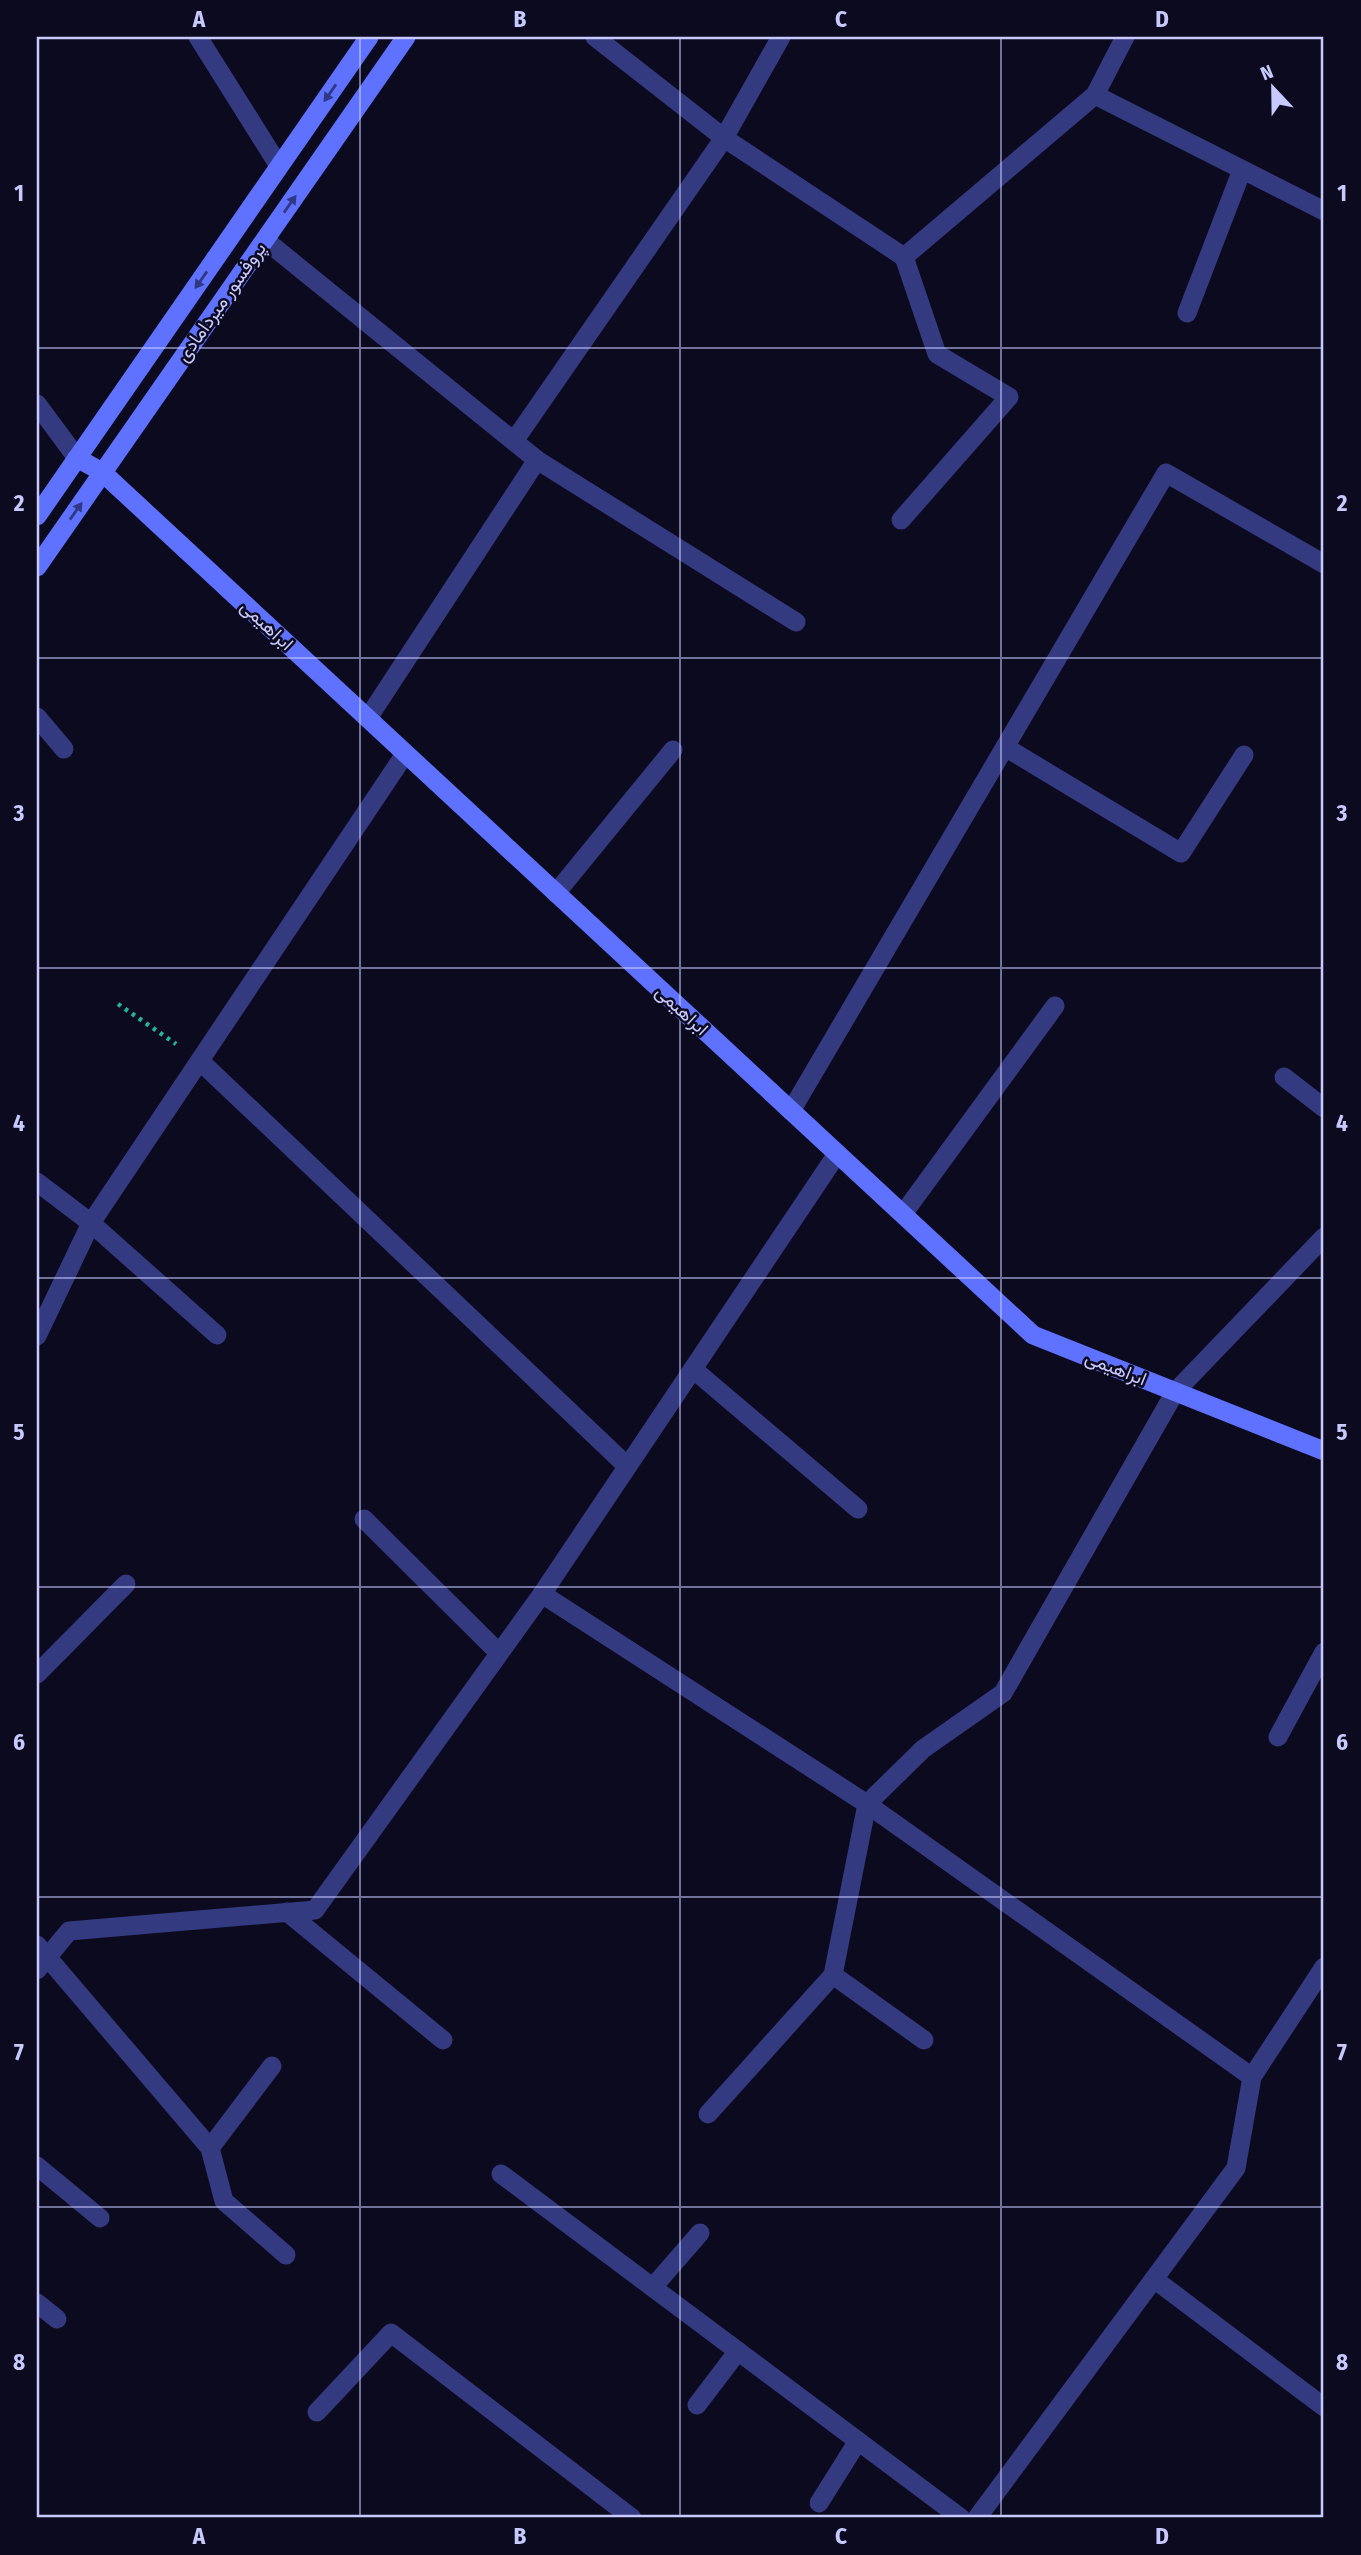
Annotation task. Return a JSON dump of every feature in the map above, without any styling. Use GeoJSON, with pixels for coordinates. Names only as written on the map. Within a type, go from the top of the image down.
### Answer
{"type":"FeatureCollection","features":[{"type":"Feature","properties":{"kind":"main road","name":"پروفسور میردامادی"},"geometry":{"type":"LineString","coordinates":[[37,516],[369,37]]}},
{"type":"Feature","properties":{"kind":"main road","name":"پروفسور میردامادی"},"geometry":{"type":"LineString","coordinates":[[37,567],[406,37]]}},
{"type":"Feature","properties":{"kind":"main road","name":"ابراهیمی"},"geometry":{"type":"LineString","coordinates":[[77,458],[102,472],[1033,1335],[1324,1451]]}},
{"type":"Feature","properties":{"kind":"street"},"geometry":{"type":"LineString","coordinates":[[198,37],[279,166]]}},
{"type":"Feature","properties":{"kind":"street"},"geometry":{"type":"LineString","coordinates":[[596,37],[724,138],[904,257],[937,354],[1009,397],[901,520]]}},
{"type":"Feature","properties":{"kind":"street"},"geometry":{"type":"LineString","coordinates":[[514,441],[724,138],[781,37]]}},
{"type":"Feature","properties":{"kind":"street"},"geometry":{"type":"LineString","coordinates":[[904,257],[1095,95],[1125,37]]}},
{"type":"Feature","properties":{"kind":"street"},"geometry":{"type":"LineString","coordinates":[[1095,95],[1324,211]]}},
{"type":"Feature","properties":{"kind":"street"},"geometry":{"type":"LineString","coordinates":[[1187,313],[1242,170]]}},
{"type":"Feature","properties":{"kind":"street"},"geometry":{"type":"LineString","coordinates":[[265,240],[537,460],[796,622]]}},
{"type":"Feature","properties":{"kind":"street"},"geometry":{"type":"LineString","coordinates":[[37,404],[77,458]]}},
{"type":"Feature","properties":{"kind":"street"},"geometry":{"type":"LineString","coordinates":[[368,718],[537,460]]}},
{"type":"Feature","properties":{"kind":"street"},"geometry":{"type":"LineString","coordinates":[[791,1111],[1166,473],[1324,564]]}},
{"type":"Feature","properties":{"kind":"street"},"geometry":{"type":"LineString","coordinates":[[37,717],[64,749]]}},
{"type":"Feature","properties":{"kind":"street"},"geometry":{"type":"LineString","coordinates":[[1005,747],[1181,853],[1244,755]]}},
{"type":"Feature","properties":{"kind":"street"},"geometry":{"type":"LineString","coordinates":[[556,893],[673,750]]}},
{"type":"Feature","properties":{"kind":"street"},"geometry":{"type":"LineString","coordinates":[[37,1336],[91,1223],[405,754]]}},
{"type":"Feature","properties":{"kind":"street"},"geometry":{"type":"LineString","coordinates":[[903,1214],[1055,1006]]}},
{"type":"Feature","properties":{"kind":"street"},"geometry":{"type":"LineString","coordinates":[[200,1061],[627,1466]]}},
{"type":"Feature","properties":{"kind":"street"},"geometry":{"type":"LineString","coordinates":[[1284,1077],[1324,1108]]}},
{"type":"Feature","properties":{"kind":"street"},"geometry":{"type":"LineString","coordinates":[[286,2255],[224,2201],[210,2148],[40,1957],[69,1930],[315,1910],[542,1594],[837,1154]]}},
{"type":"Feature","properties":{"kind":"street"},"geometry":{"type":"LineString","coordinates":[[37,1182],[91,1223],[217,1335]]}},
{"type":"Feature","properties":{"kind":"street"},"geometry":{"type":"LineString","coordinates":[[708,2114],[833,1975],[867,1804],[923,1749],[1003,1693],[1175,1392],[1324,1237]]}},
{"type":"Feature","properties":{"kind":"street"},"geometry":{"type":"LineString","coordinates":[[692,1368],[858,1509]]}},
{"type":"Feature","properties":{"kind":"street"},"geometry":{"type":"LineString","coordinates":[[364,1519],[499,1653]]}},
{"type":"Feature","properties":{"kind":"street"},"geometry":{"type":"LineString","coordinates":[[37,1674],[126,1584]]}},
{"type":"Feature","properties":{"kind":"street"},"geometry":{"type":"LineString","coordinates":[[542,1594],[867,1804],[1252,2077]]}},
{"type":"Feature","properties":{"kind":"street"},"geometry":{"type":"LineString","coordinates":[[1278,1737],[1324,1652]]}},
{"type":"Feature","properties":{"kind":"street"},"geometry":{"type":"LineString","coordinates":[[287,1912],[443,2040]]}},
{"type":"Feature","properties":{"kind":"street"},"geometry":{"type":"LineString","coordinates":[[977,2518],[1236,2168],[1252,2077],[1324,1967]]}},
{"type":"Feature","properties":{"kind":"street"},"geometry":{"type":"LineString","coordinates":[[833,1975],[925,2040]]}},
{"type":"Feature","properties":{"kind":"street"},"geometry":{"type":"LineString","coordinates":[[210,2148],[272,2066]]}},
{"type":"Feature","properties":{"kind":"street"},"geometry":{"type":"LineString","coordinates":[[37,2166],[100,2218]]}},
{"type":"Feature","properties":{"kind":"street"},"geometry":{"type":"LineString","coordinates":[[501,2174],[961,2518]]}},
{"type":"Feature","properties":{"kind":"street"},"geometry":{"type":"LineString","coordinates":[[653,2287],[700,2233]]}},
{"type":"Feature","properties":{"kind":"street"},"geometry":{"type":"LineString","coordinates":[[1154,2279],[1324,2407]]}},
{"type":"Feature","properties":{"kind":"street"},"geometry":{"type":"LineString","coordinates":[[37,2303],[57,2319]]}},
{"type":"Feature","properties":{"kind":"street"},"geometry":{"type":"LineString","coordinates":[[317,2412],[391,2333],[632,2518]]}},
{"type":"Feature","properties":{"kind":"street"},"geometry":{"type":"LineString","coordinates":[[697,2405],[738,2351]]}},
{"type":"Feature","properties":{"kind":"street"},"geometry":{"type":"LineString","coordinates":[[819,2503],[858,2441]]}},
{"type":"Feature","properties":{"kind":"path"},"geometry":{"type":"LineString","coordinates":[[118,1004],[200,1061]]}}]}
